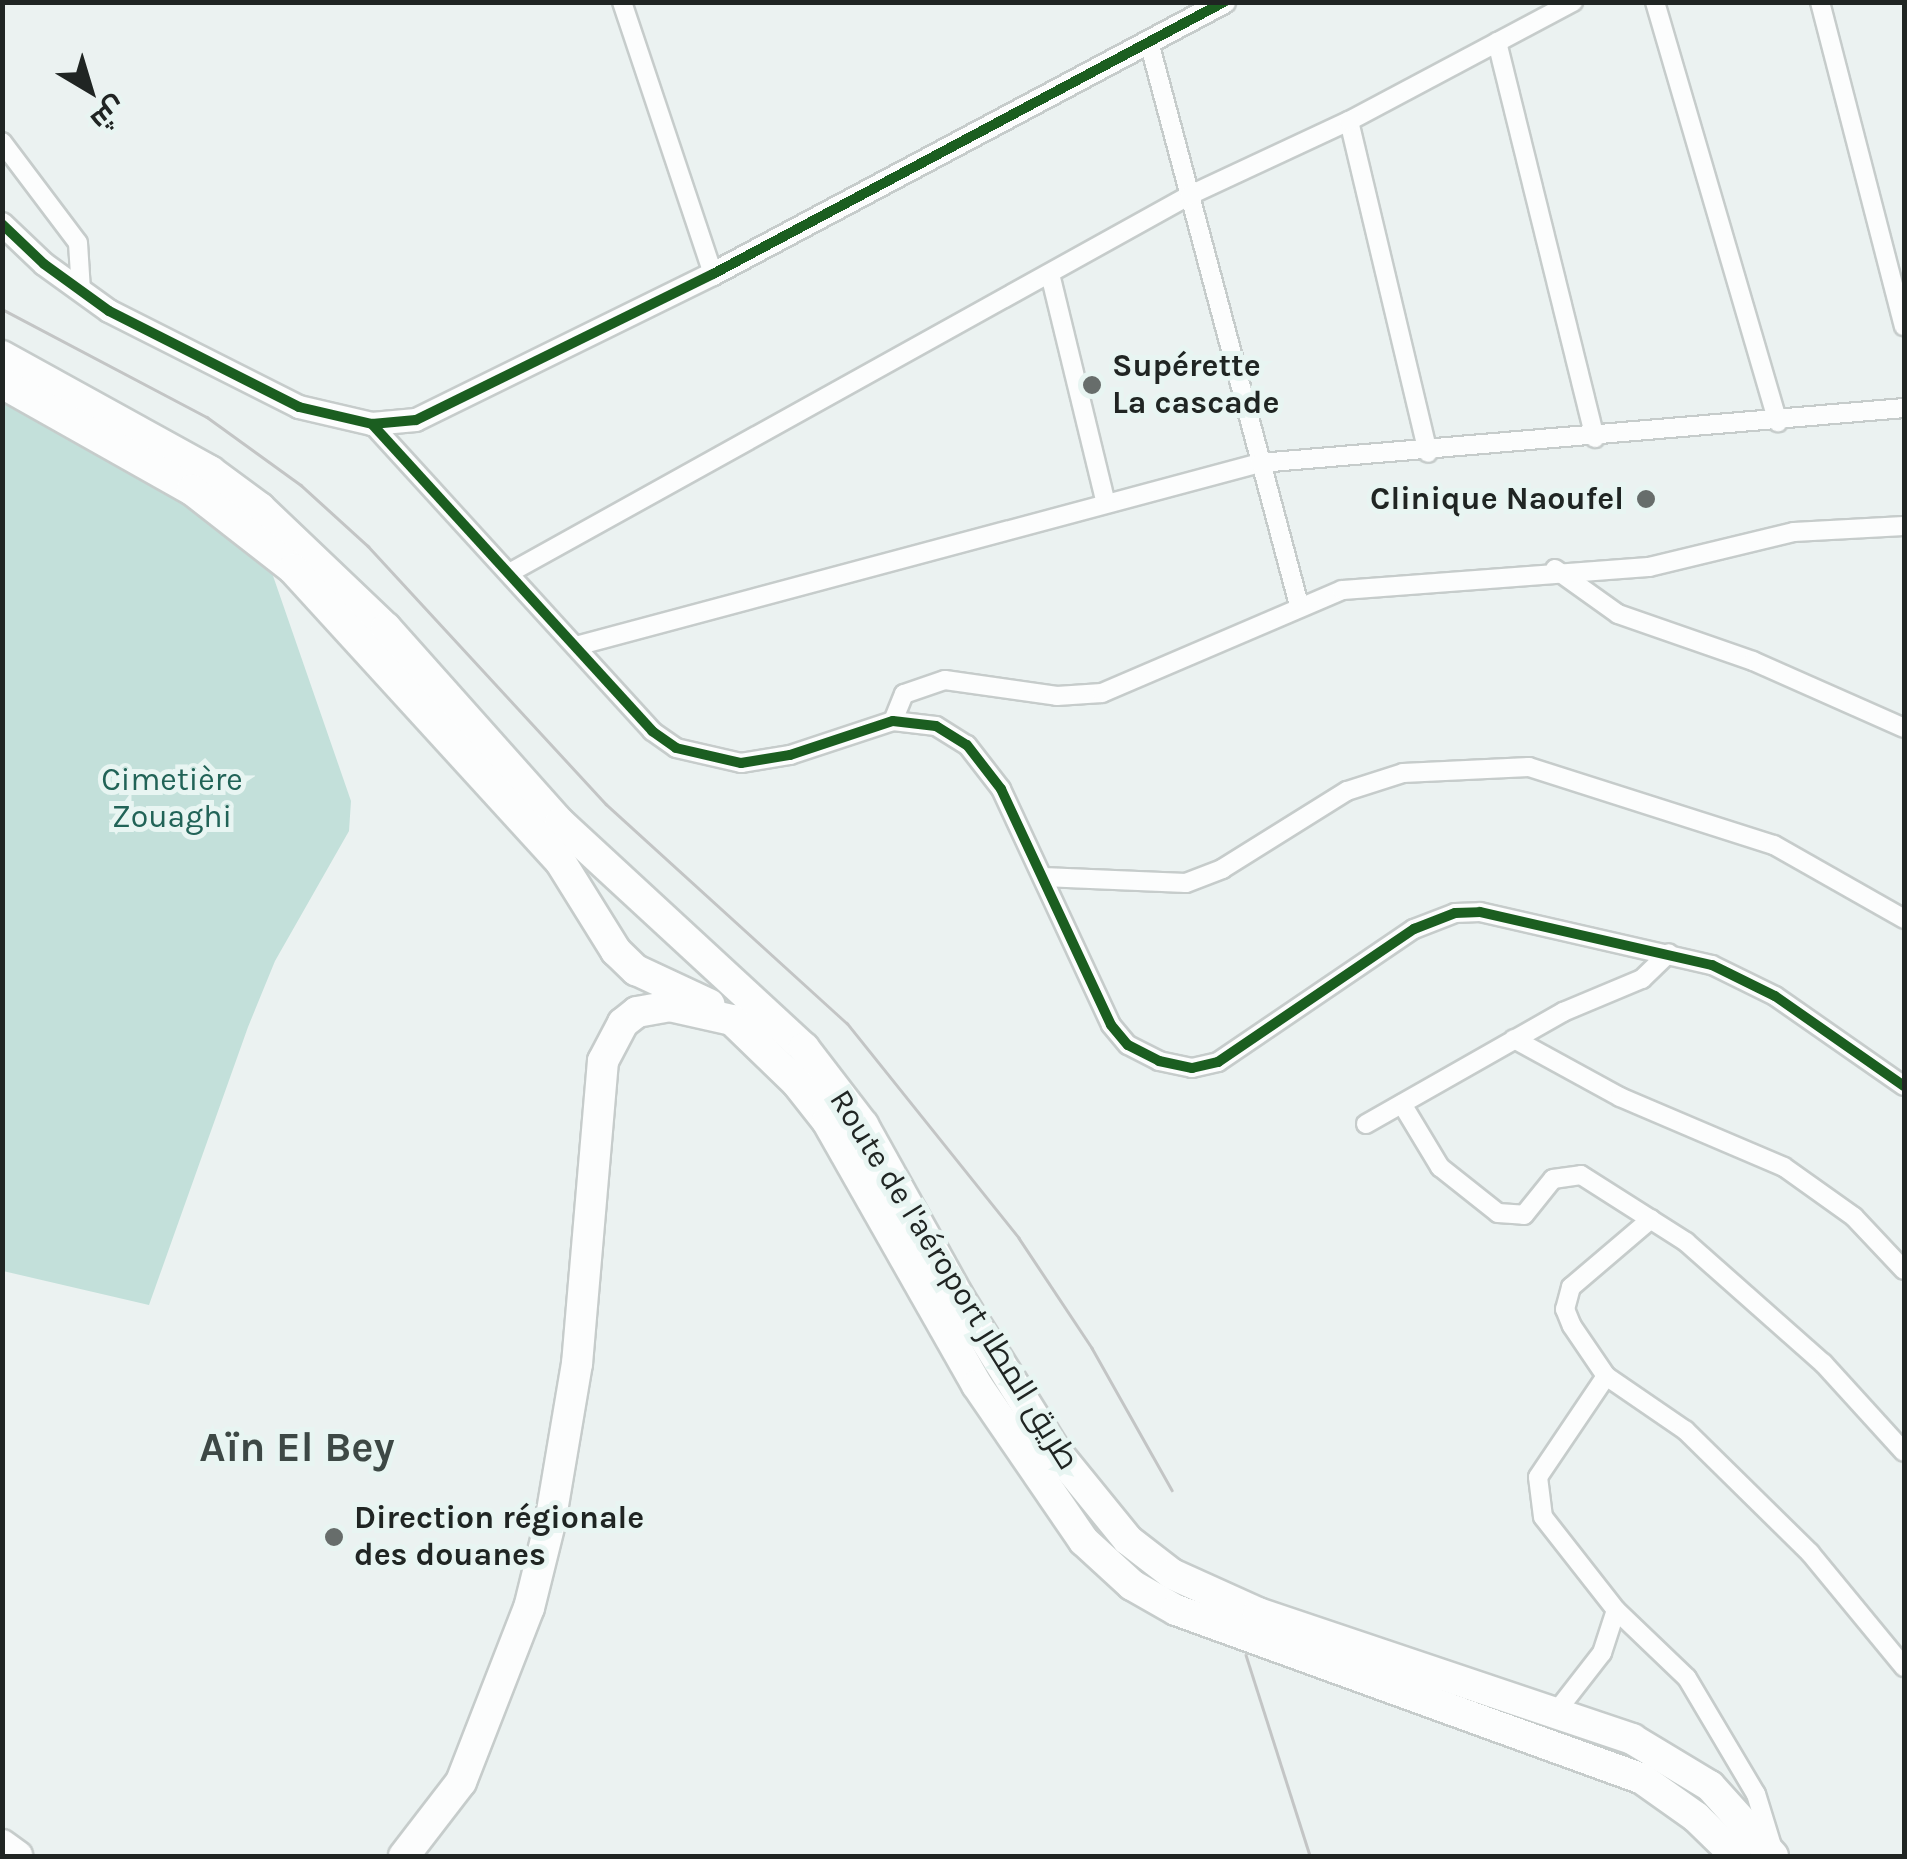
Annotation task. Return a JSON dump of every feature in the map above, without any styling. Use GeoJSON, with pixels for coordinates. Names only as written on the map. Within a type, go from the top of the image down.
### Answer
{"type":"FeatureCollection","features":[{"type":"Feature","properties":{"kind":"highway","name":"Route de l'aéroport طريق المطار"},"geometry":{"type":"LineString","coordinates":[[2,356],[210,471],[260,508],[386,628],[560,823],[804,1048],[863,1125],[958,1296],[1054,1448],[1128,1540],[1172,1574],[1258,1613],[1556,1712],[1673,1760],[1710,1786],[1774,1856]]}},
{"type":"Feature","properties":{"kind":"highway"},"geometry":{"type":"LineString","coordinates":[[2,382],[192,490],[293,569],[560,861],[616,951],[636,970],[732,1020]]}},
{"type":"Feature","properties":{"kind":"highway","name":"Route de l'aéroport طريق المطار"},"geometry":{"type":"LineString","coordinates":[[412,1851],[461,1782],[495,1703],[550,1523],[577,1364],[598,1104],[610,1043],[637,1012],[688,1008],[732,1020],[768,1048],[828,1122],[978,1385],[1103,1562],[1176,1610],[1641,1778],[1696,1817],[1736,1856]]}},
{"type":"Feature","properties":{"kind":"highway"},"geometry":{"type":"LineString","coordinates":[[2,1845],[17,1856]]}},
{"type":"Feature","properties":{"kind":"street"},"geometry":{"type":"LineString","coordinates":[[622,2],[712,274]]}},
{"type":"Feature","properties":{"kind":"street"},"geometry":{"type":"LineString","coordinates":[[2,224],[81,291],[300,407],[372,424],[416,420],[459,404],[712,274],[1224,2]]}},
{"type":"Feature","properties":{"kind":"street"},"geometry":{"type":"LineString","coordinates":[[511,572],[1190,195],[1349,121],[1573,2]]}},
{"type":"Feature","properties":{"kind":"street"},"geometry":{"type":"LineString","coordinates":[[1655,2],[1778,422]]}},
{"type":"Feature","properties":{"kind":"street"},"geometry":{"type":"LineString","coordinates":[[1820,2],[1904,326]]}},
{"type":"Feature","properties":{"kind":"street"},"geometry":{"type":"LineString","coordinates":[[1148,42],[1300,605]]}},
{"type":"Feature","properties":{"kind":"street"},"geometry":{"type":"LineString","coordinates":[[1497,42],[1595,438]]}},
{"type":"Feature","properties":{"kind":"street"},"geometry":{"type":"LineString","coordinates":[[1349,121],[1428,453]]}},
{"type":"Feature","properties":{"kind":"street"},"geometry":{"type":"LineString","coordinates":[[2,142],[78,243],[81,291]]}},
{"type":"Feature","properties":{"kind":"street"},"geometry":{"type":"LineString","coordinates":[[1050,274],[1106,503]]}},
{"type":"Feature","properties":{"kind":"street"},"geometry":{"type":"LineString","coordinates":[[576,646],[1260,463],[1428,453],[1904,408]]}},
{"type":"Feature","properties":{"kind":"street"},"geometry":{"type":"LineString","coordinates":[[372,424],[511,572],[652,732],[712,760],[790,755],[893,721],[936,726],[967,745],[1002,789],[1111,1025],[1128,1045],[1179,1068],[1236,1052],[1414,929],[1455,914],[1480,912],[1669,953],[1775,996],[1904,1086]]}},
{"type":"Feature","properties":{"kind":"street"},"geometry":{"type":"LineString","coordinates":[[893,721],[904,694],[944,680],[1057,696],[1102,693],[1246,635],[1300,605],[1342,590],[1555,569],[1649,566],[1794,532],[1904,526]]}},
{"type":"Feature","properties":{"kind":"street"},"geometry":{"type":"LineString","coordinates":[[1555,569],[1618,614],[1752,661],[1904,728]]}},
{"type":"Feature","properties":{"kind":"street"},"geometry":{"type":"LineString","coordinates":[[1043,878],[1186,883],[1222,869],[1347,790],[1402,773],[1528,767],[1774,845],[1904,919]]}},
{"type":"Feature","properties":{"kind":"street"},"geometry":{"type":"LineString","coordinates":[[1366,1124],[1514,1039],[1642,979],[1669,953]]}},
{"type":"Feature","properties":{"kind":"street"},"geometry":{"type":"LineString","coordinates":[[1514,1039],[1620,1097],[1784,1167],[1854,1216],[1904,1270]]}},
{"type":"Feature","properties":{"kind":"street"},"geometry":{"type":"LineString","coordinates":[[1402,1104],[1440,1168],[1498,1213],[1524,1215],[1553,1180],[1581,1176],[1651,1220],[1755,1299],[1904,1452]]}},
{"type":"Feature","properties":{"kind":"street"},"geometry":{"type":"LineString","coordinates":[[1651,1220],[1565,1299],[1572,1326],[1606,1376],[1685,1430],[1810,1553],[1904,1668]]}},
{"type":"Feature","properties":{"kind":"street"},"geometry":{"type":"LineString","coordinates":[[1606,1376],[1552,1453],[1536,1496],[1542,1516],[1616,1610],[1687,1678],[1756,1794],[1774,1856]]}},
{"type":"Feature","properties":{"kind":"street"},"geometry":{"type":"LineString","coordinates":[[1556,1712],[1602,1653],[1616,1610]]}},
{"type":"Feature","properties":{"kind":"green space","name":"Cimetière Zouaghi"},"geometry":{"type":"Polygon","coordinates":[[[3,378],[262,544],[351,801],[349,831],[275,961],[248,1027],[149,1305],[3,1271],[3,378]]]}},
{"type":"Feature","properties":{"kind":"tram line"},"geometry":{"type":"LineString","coordinates":[[2,309],[207,417],[301,485],[368,546],[606,804],[847,1023],[1019,1238],[1092,1348],[1172,1490]]}},
{"type":"Feature","properties":{"kind":"tram line"},"geometry":{"type":"LineString","coordinates":[[1246,1655],[1310,1856]]}},
{"type":"Feature","properties":{"kind":"cycle path"},"geometry":{"type":"LineString","coordinates":[[2,224],[44,264],[109,311],[299,407],[372,424],[416,420],[713,274],[1224,2]]}},
{"type":"Feature","properties":{"kind":"cycle path"},"geometry":{"type":"LineString","coordinates":[[372,424],[652,731],[676,748],[741,763],[790,755],[893,721],[936,726],[967,745],[1001,789],[1111,1025],[1128,1045],[1159,1061],[1192,1068],[1218,1062],[1414,929],[1455,913],[1480,912],[1712,965],[1775,996],[1904,1086]]}},
{"type":"Feature","properties":{"kind":"place","name":"Supérette La cascade"},"geometry":{"type":"Point","coordinates":[1092,385]}},
{"type":"Feature","properties":{"kind":"place","name":"Clinique Naoufel"},"geometry":{"type":"Point","coordinates":[1646,499]}},
{"type":"Feature","properties":{"kind":"place","name":"Direction régionale des douanes"},"geometry":{"type":"Point","coordinates":[334,1537]}},
{"type":"Feature","properties":{"kind":"district","name":"Aïn El Bey"},"geometry":{"type":"Point","coordinates":[297,1447]}}]}
